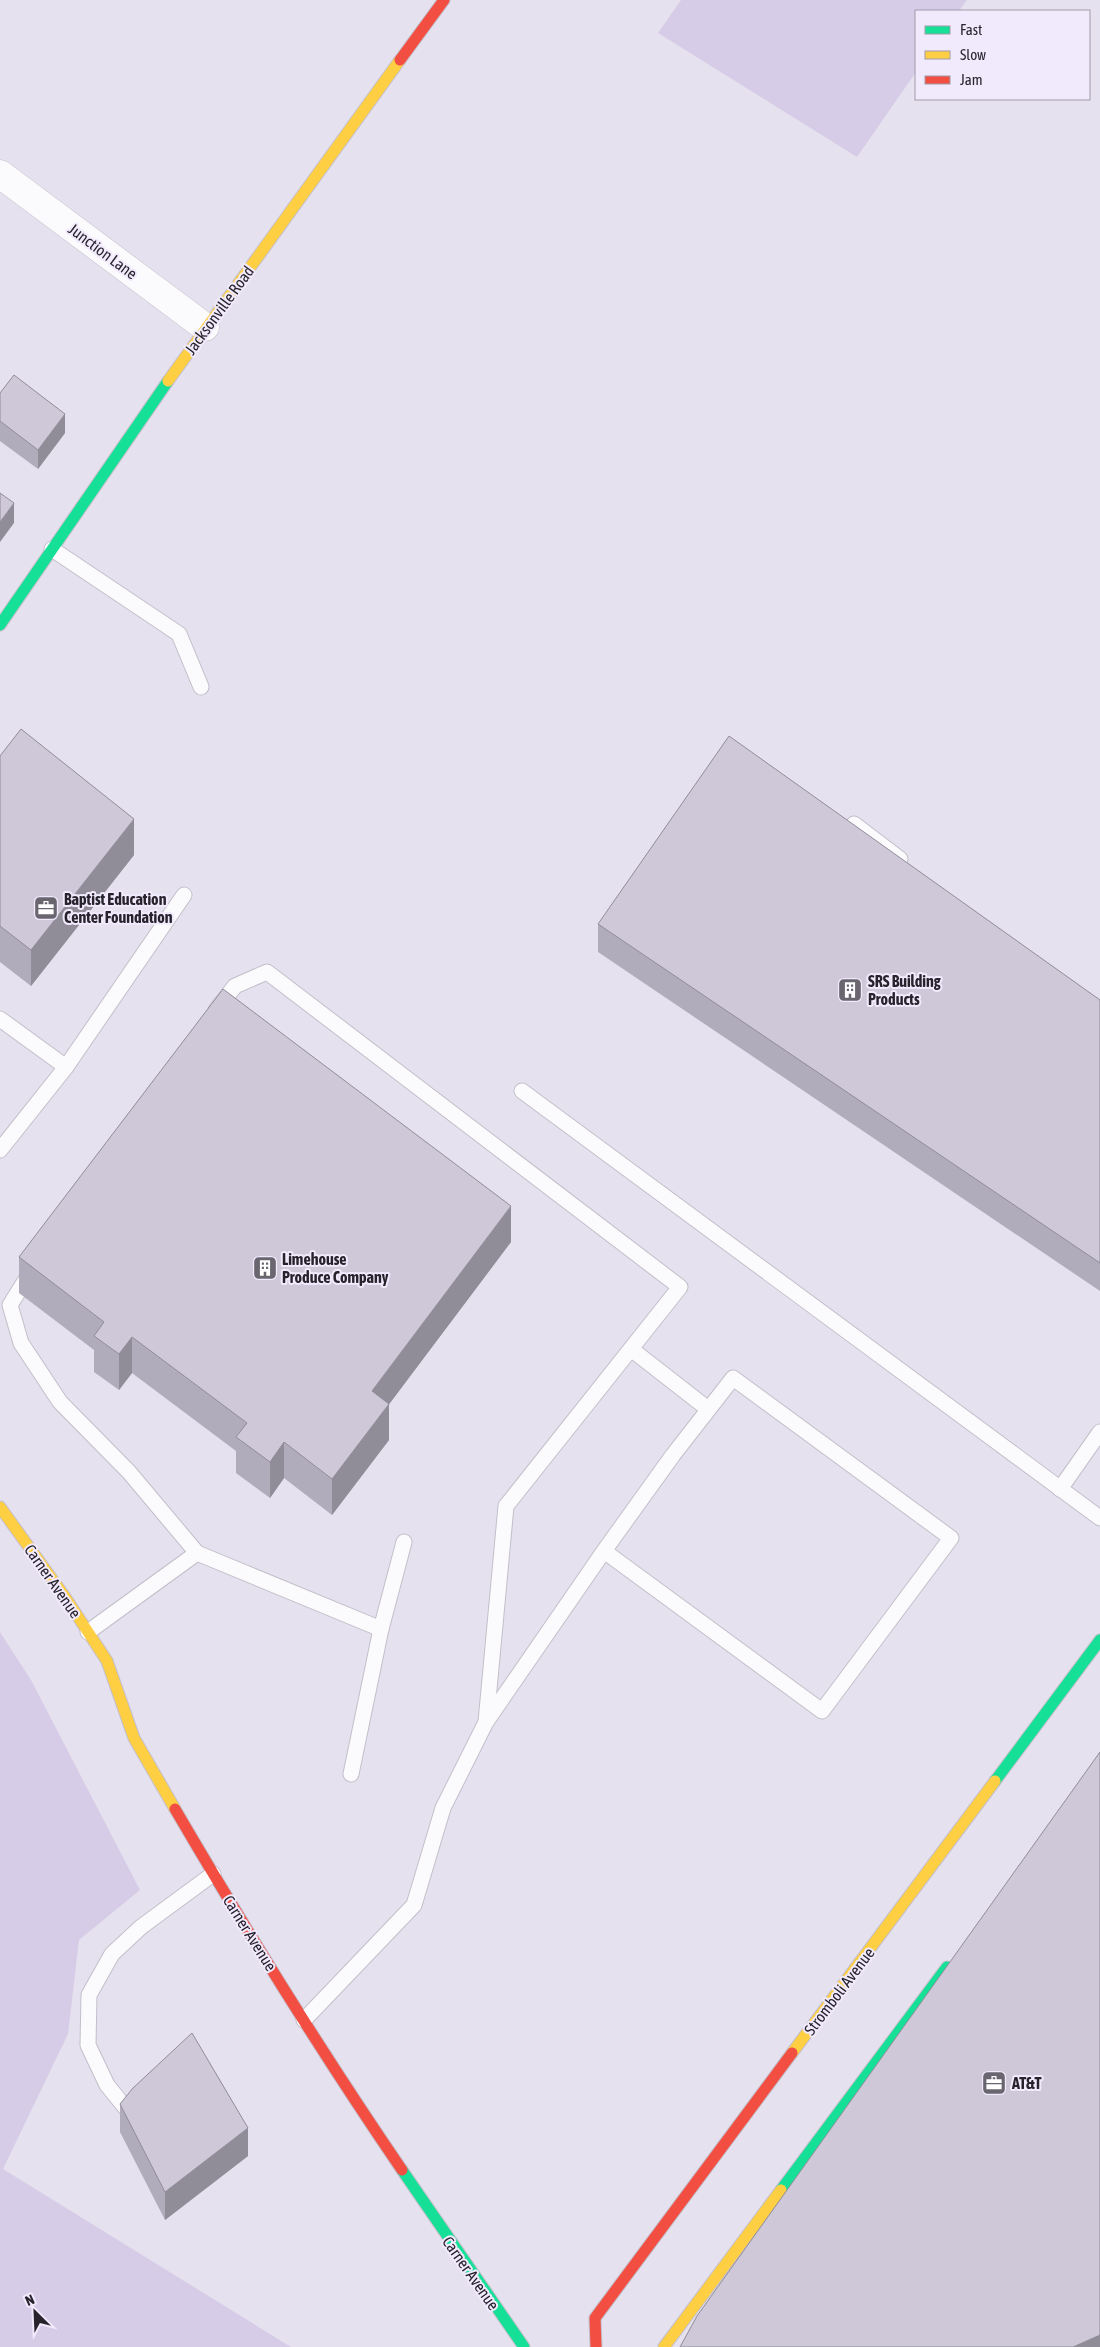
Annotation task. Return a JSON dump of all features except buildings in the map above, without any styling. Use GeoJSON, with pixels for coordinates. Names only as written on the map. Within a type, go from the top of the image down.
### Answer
{"type":"FeatureCollection","features":[{"type":"Feature","properties":{"kind":"street","name":"Jacksonville Road"},"geometry":{"type":"LineString","coordinates":[[0,625],[205,327],[444,0]]}},
{"type":"Feature","properties":{"kind":"street","name":"Junction Lane"},"geometry":{"type":"LineString","coordinates":[[0,174],[205,327]]}},
{"type":"Feature","properties":{"kind":"street","name":"Carner Avenue"},"geometry":{"type":"LineString","coordinates":[[0,1507],[107,1661],[134,1738],[213,1874],[304,2020],[368,2121],[524,2347]]}},
{"type":"Feature","properties":{"kind":"street","name":"Stromboli Avenue"},"geometry":{"type":"LineString","coordinates":[[596,2347],[595,2318],[1100,1640]]}},
{"type":"Feature","properties":{"kind":"street"},"geometry":{"type":"LineString","coordinates":[[664,2347],[953,1959]]}},
{"type":"Feature","properties":{"kind":"lane"},"geometry":{"type":"LineString","coordinates":[[52,549],[179,634],[201,687]]}},
{"type":"Feature","properties":{"kind":"lane"},"geometry":{"type":"LineString","coordinates":[[854,824],[909,866]]}},
{"type":"Feature","properties":{"kind":"lane"},"geometry":{"type":"LineString","coordinates":[[0,1150],[66,1067],[184,895]]}},
{"type":"Feature","properties":{"kind":"lane"},"geometry":{"type":"LineString","coordinates":[[206,1023],[235,986],[267,972],[680,1287],[506,1506],[486,1722]]}},
{"type":"Feature","properties":{"kind":"lane"},"geometry":{"type":"LineString","coordinates":[[0,1019],[66,1067]]}},
{"type":"Feature","properties":{"kind":"lane"},"geometry":{"type":"LineString","coordinates":[[522,1091],[1100,1518]]}},
{"type":"Feature","properties":{"kind":"lane"},"geometry":{"type":"LineString","coordinates":[[40,1257],[10,1306],[21,1343],[60,1402],[129,1472],[197,1552],[382,1629]]}},
{"type":"Feature","properties":{"kind":"lane"},"geometry":{"type":"LineString","coordinates":[[631,1349],[708,1409]]}},
{"type":"Feature","properties":{"kind":"lane"},"geometry":{"type":"LineString","coordinates":[[304,2020],[414,1905],[443,1808],[486,1722],[604,1551],[708,1409],[733,1378],[951,1538],[898,1613],[822,1712],[604,1551]]}},
{"type":"Feature","properties":{"kind":"lane"},"geometry":{"type":"LineString","coordinates":[[1060,1489],[1100,1432]]}},
{"type":"Feature","properties":{"kind":"lane"},"geometry":{"type":"LineString","coordinates":[[350,1774],[382,1629],[404,1542]]}},
{"type":"Feature","properties":{"kind":"lane"},"geometry":{"type":"LineString","coordinates":[[88,1632],[197,1552]]}},
{"type":"Feature","properties":{"kind":"lane"},"geometry":{"type":"LineString","coordinates":[[133,2116],[107,2085],[88,2045],[90,1995],[112,1954],[141,1927],[213,1874]]}},
{"type":"Feature","properties":{"kind":"shaded area"},"geometry":{"type":"Polygon","coordinates":[[[681,0],[967,0],[960,10],[915,10],[915,73],[857,157],[658,33],[681,0]]]}},
{"type":"Feature","properties":{"kind":"shaded area"},"geometry":{"type":"Polygon","coordinates":[[[0,1632],[31,1680],[140,1890],[79,1940],[68,2034],[3,2169],[291,2347],[0,2347],[0,1632]]]}},
{"type":"Feature","properties":{"kind":"traffic: fast"},"geometry":{"type":"LineString","coordinates":[[0,625],[168,381]]}},
{"type":"Feature","properties":{"kind":"traffic: fast"},"geometry":{"type":"LineString","coordinates":[[995,1781],[1100,1640]]}},
{"type":"Feature","properties":{"kind":"traffic: fast"},"geometry":{"type":"LineString","coordinates":[[781,2190],[947,1967]]}},
{"type":"Feature","properties":{"kind":"traffic: fast"},"geometry":{"type":"LineString","coordinates":[[402,2170],[524,2347]]}},
{"type":"Feature","properties":{"kind":"traffic: slow"},"geometry":{"type":"LineString","coordinates":[[168,381],[400,60]]}},
{"type":"Feature","properties":{"kind":"traffic: slow"},"geometry":{"type":"LineString","coordinates":[[0,1507],[65,1597],[107,1661],[134,1738],[175,1809]]}},
{"type":"Feature","properties":{"kind":"traffic: slow"},"geometry":{"type":"LineString","coordinates":[[792,2053],[995,1781]]}},
{"type":"Feature","properties":{"kind":"traffic: slow"},"geometry":{"type":"LineString","coordinates":[[664,2347],[781,2190]]}},
{"type":"Feature","properties":{"kind":"traffic: jam"},"geometry":{"type":"LineString","coordinates":[[400,60],[444,0]]}},
{"type":"Feature","properties":{"kind":"traffic: jam"},"geometry":{"type":"LineString","coordinates":[[175,1809],[286,1992],[402,2170]]}},
{"type":"Feature","properties":{"kind":"traffic: jam"},"geometry":{"type":"LineString","coordinates":[[596,2347],[595,2318],[792,2053]]}},
{"type":"Feature","properties":{"kind":"place","name":"Baptist Education Center Foundation"},"geometry":{"type":"Point","coordinates":[46,908]}},
{"type":"Feature","properties":{"kind":"place","name":"SRS Building Products"},"geometry":{"type":"Point","coordinates":[850,990]}},
{"type":"Feature","properties":{"kind":"place","name":"Limehouse Produce Company"},"geometry":{"type":"Point","coordinates":[265,1268]}},
{"type":"Feature","properties":{"kind":"place","name":"AT&T"},"geometry":{"type":"Point","coordinates":[994,2083]}}]}
